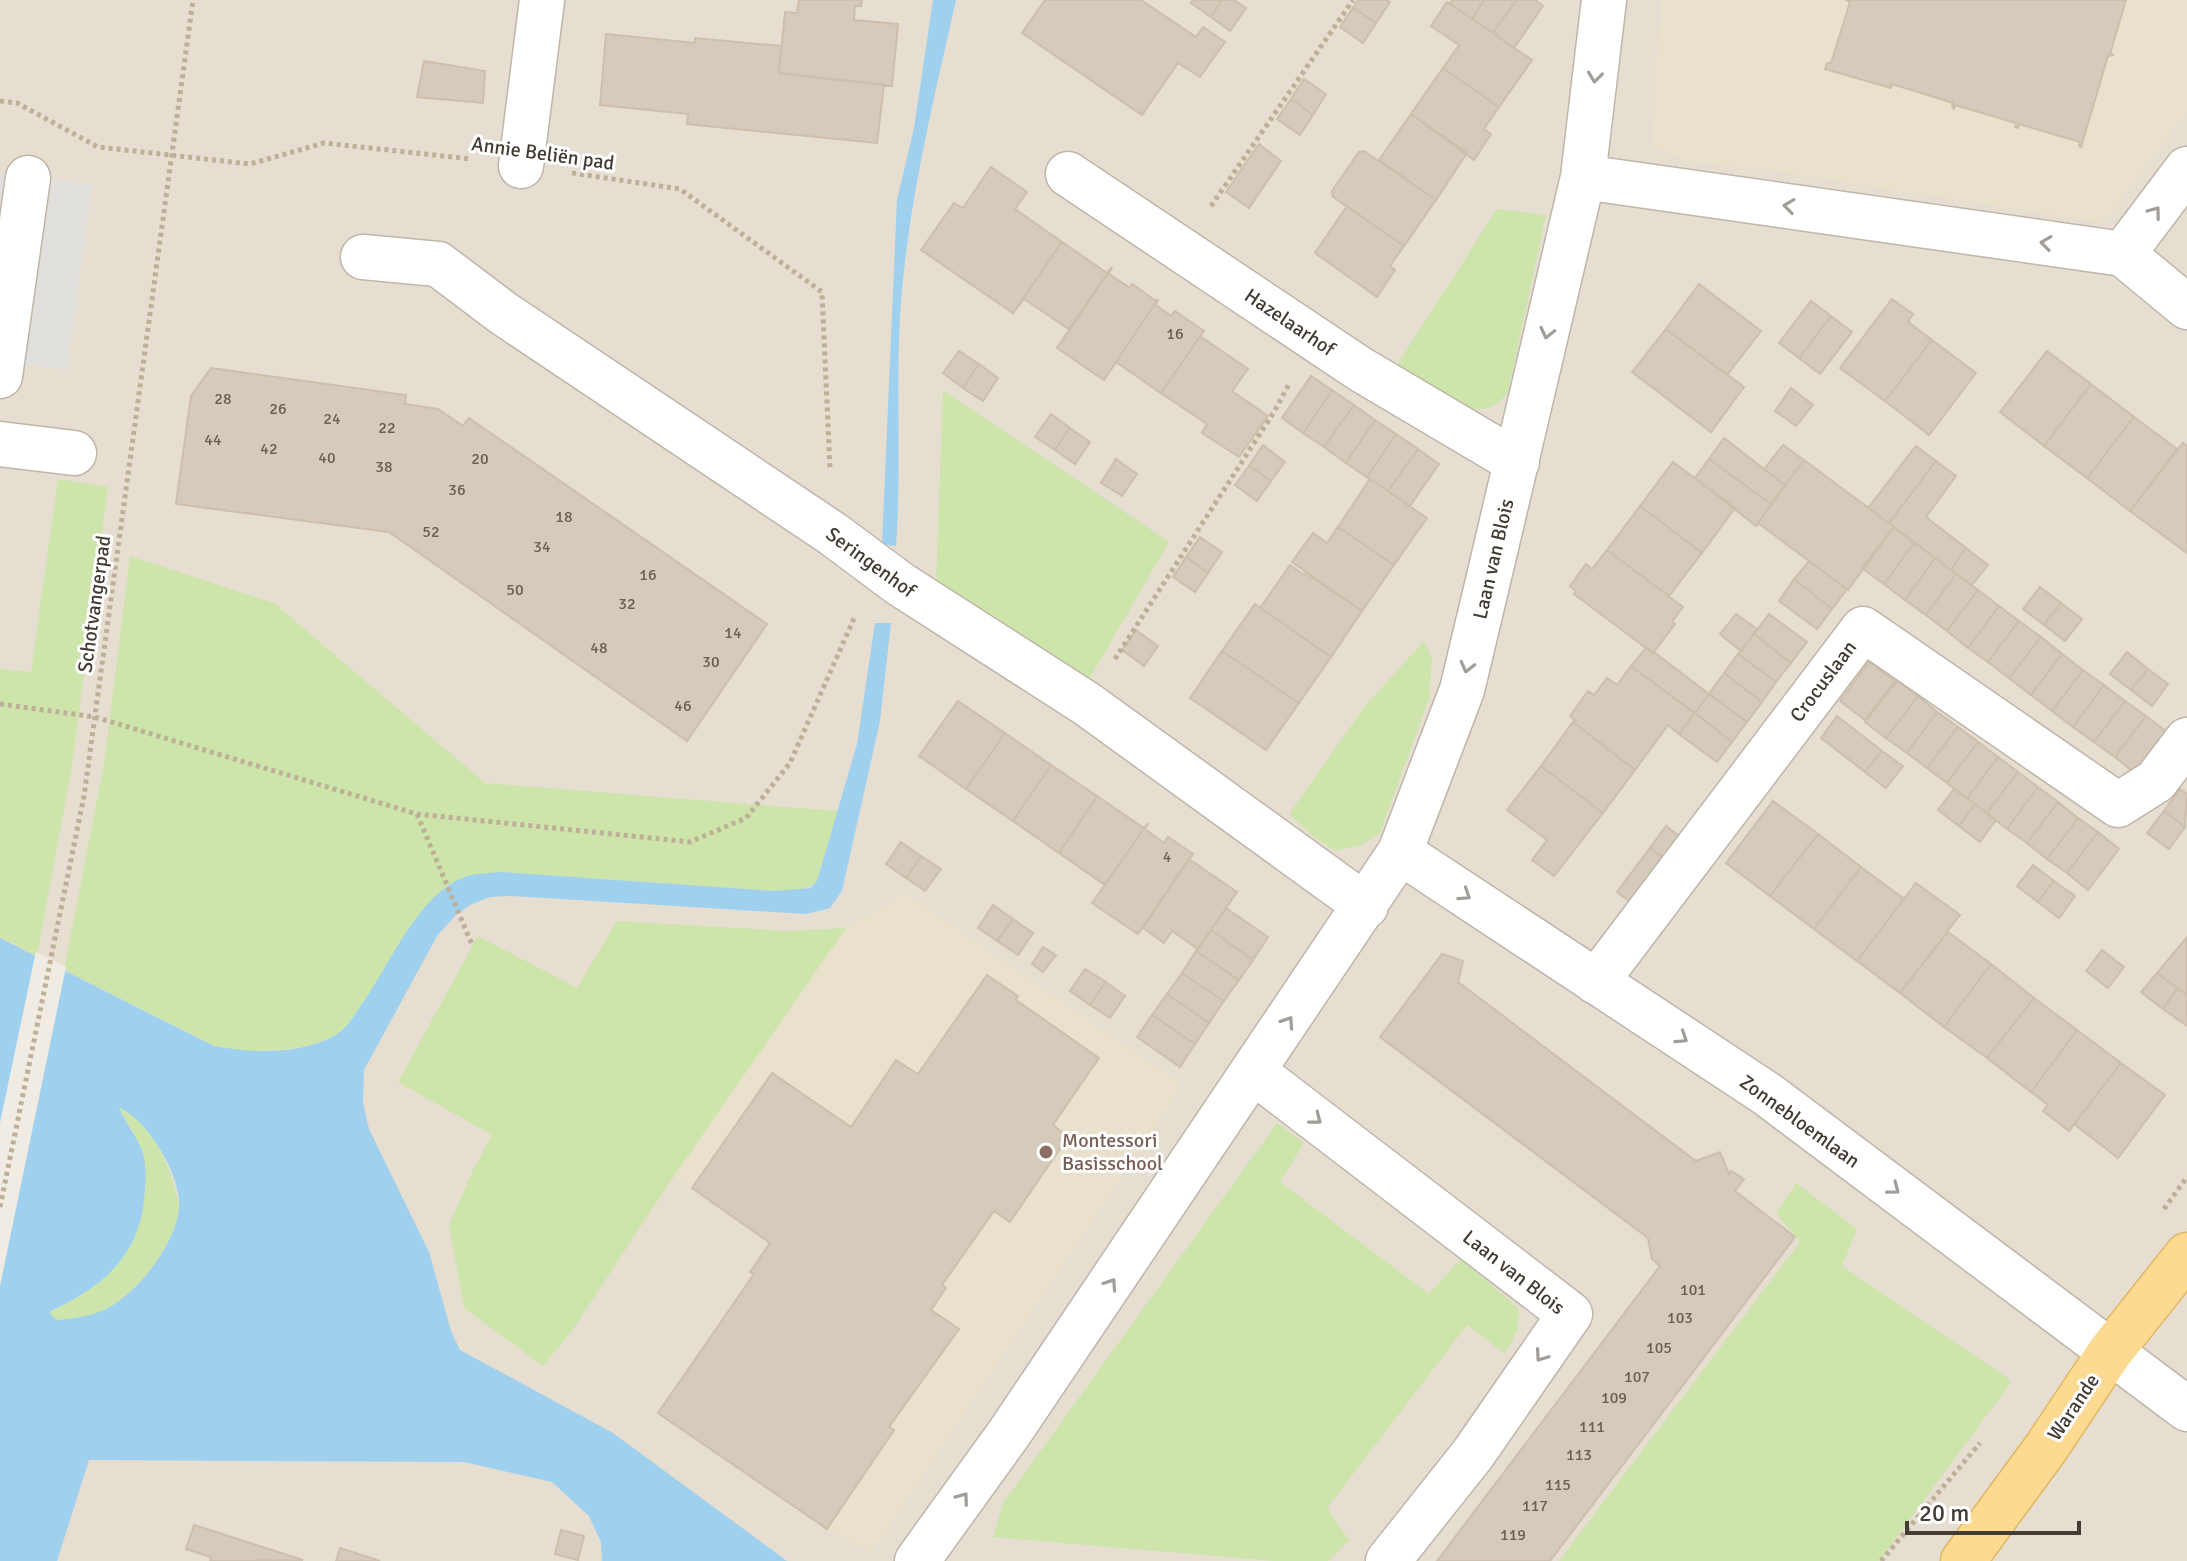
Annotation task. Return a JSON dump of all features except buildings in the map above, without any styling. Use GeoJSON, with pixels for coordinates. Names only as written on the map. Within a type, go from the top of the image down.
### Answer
{"type":"FeatureCollection","features":[{"type":"Feature","properties":{"kind":"main road","name":"Warande"},"geometry":{"type":"LineString","coordinates":[[1963,1561],[2046,1448],[2110,1352],[2187,1255]]}},
{"type":"Feature","properties":{"kind":"street"},"geometry":{"type":"LineString","coordinates":[[521,166],[542,0]]}},
{"type":"Feature","properties":{"kind":"street","name":"Laan van Blois"},"geometry":{"type":"LineString","coordinates":[[917,1561],[1010,1432],[1400,852],[1462,690],[1517,462],[1583,177],[1604,0]]}},
{"type":"Feature","properties":{"kind":"street"},"geometry":{"type":"LineString","coordinates":[[2123,254],[2187,169]]}},
{"type":"Feature","properties":{"kind":"street","name":"Hazelaarhof"},"geometry":{"type":"LineString","coordinates":[[1068,174],[1360,369],[1517,462]]}},
{"type":"Feature","properties":{"kind":"street"},"geometry":{"type":"LineString","coordinates":[[1583,177],[2123,254],[2187,307]]}},
{"type":"Feature","properties":{"kind":"street"},"geometry":{"type":"LineString","coordinates":[[0,376],[28,178]]}},
{"type":"Feature","properties":{"kind":"street","name":"Seringenhof"},"geometry":{"type":"LineString","coordinates":[[363,257],[438,264],[503,313],[833,534],[883,572],[1087,704],[1366,906]]}},
{"type":"Feature","properties":{"kind":"street"},"geometry":{"type":"LineString","coordinates":[[0,444],[74,453]]}},
{"type":"Feature","properties":{"kind":"street","name":"Crocuslaan"},"geometry":{"type":"LineString","coordinates":[[1596,982],[1863,629],[2118,805],[2156,781],[2187,740]]}},
{"type":"Feature","properties":{"kind":"street","name":"Zonnebloemlaan"},"geometry":{"type":"LineString","coordinates":[[1400,852],[1767,1094],[2187,1409]]}},
{"type":"Feature","properties":{"kind":"street","name":"Laan van Blois"},"geometry":{"type":"LineString","coordinates":[[1254,1072],[1570,1314],[1473,1454],[1388,1561]]}},
{"type":"Feature","properties":{"kind":"path","name":"Schotvangerpad"},"geometry":{"type":"LineString","coordinates":[[0,1207],[84,796],[193,0]]}},
{"type":"Feature","properties":{"kind":"path"},"geometry":{"type":"LineString","coordinates":[[1181,250],[1353,0]]}},
{"type":"Feature","properties":{"kind":"path","name":"Annie Beliën pad"},"geometry":{"type":"LineString","coordinates":[[0,101],[17,103],[98,147],[250,164],[324,143],[521,166],[680,189],[822,292],[833,534]]}},
{"type":"Feature","properties":{"kind":"path"},"geometry":{"type":"LineString","coordinates":[[1087,704],[1274,412],[1313,337]]}},
{"type":"Feature","properties":{"kind":"path"},"geometry":{"type":"LineString","coordinates":[[0,704],[95,717],[417,814],[690,842],[746,818],[790,763],[859,605],[883,572]]}},
{"type":"Feature","properties":{"kind":"path"},"geometry":{"type":"LineString","coordinates":[[417,814],[473,947]]}},
{"type":"Feature","properties":{"kind":"shaded area"},"geometry":{"type":"Polygon","coordinates":[[[0,0],[2187,0],[2187,1561],[0,1561],[0,0]]]}},
{"type":"Feature","properties":{"kind":"shaded area"},"geometry":{"type":"Polygon","coordinates":[[[1661,0],[2187,0],[2187,112],[2104,223],[1769,170],[1689,162],[1652,146],[1661,0]]]}},
{"type":"Feature","properties":{"kind":"shaded area"},"geometry":{"type":"Polygon","coordinates":[[[0,173],[92,185],[67,370],[0,361],[0,173]]]}},
{"type":"Feature","properties":{"kind":"shaded area"},"geometry":{"type":"Polygon","coordinates":[[[902,891],[1183,1085],[872,1553],[827,1529],[658,1413],[775,1243],[674,1176],[846,928],[892,902],[902,891]]]}},
{"type":"Feature","properties":{"kind":"green space"},"geometry":{"type":"Polygon","coordinates":[[[1497,209],[1546,215],[1508,392],[1496,404],[1482,409],[1467,408],[1452,403],[1397,365],[1497,209]]]}},
{"type":"Feature","properties":{"kind":"green space"},"geometry":{"type":"Polygon","coordinates":[[[943,390],[1169,542],[1087,683],[936,583],[943,390]]]}},
{"type":"Feature","properties":{"kind":"green space"},"geometry":{"type":"Polygon","coordinates":[[[58,479],[108,487],[72,766],[37,956],[0,937],[0,669],[31,672],[58,479]]]}},
{"type":"Feature","properties":{"kind":"green space"},"geometry":{"type":"Polygon","coordinates":[[[130,556],[274,603],[485,783],[838,811],[817,881],[803,889],[774,891],[502,872],[372,990],[346,1027],[335,1036],[303,1048],[248,1052],[214,1046],[64,970],[104,764],[130,556]]]}},
{"type":"Feature","properties":{"kind":"green space"},"geometry":{"type":"Polygon","coordinates":[[[1424,641],[1432,658],[1429,699],[1380,833],[1359,846],[1335,851],[1289,814],[1365,706],[1424,641]]]}},
{"type":"Feature","properties":{"kind":"green space"},"geometry":{"type":"Polygon","coordinates":[[[617,921],[789,931],[846,928],[674,1176],[571,1332],[543,1366],[464,1308],[449,1225],[492,1135],[398,1082],[478,936],[577,988],[617,921]]]}},
{"type":"Feature","properties":{"kind":"green space"},"geometry":{"type":"Polygon","coordinates":[[[118,1106],[148,1131],[161,1152],[178,1201],[176,1223],[151,1269],[125,1295],[94,1314],[56,1320],[49,1313],[100,1282],[125,1255],[140,1220],[146,1174],[144,1161],[118,1106]]]}},
{"type":"Feature","properties":{"kind":"green space"},"geometry":{"type":"Polygon","coordinates":[[[1277,1123],[1304,1143],[1280,1182],[1429,1294],[1461,1259],[1519,1309],[1517,1331],[1505,1354],[1467,1325],[1327,1508],[1349,1540],[1328,1561],[1275,1561],[993,1537],[1003,1503],[1277,1123]]]}},
{"type":"Feature","properties":{"kind":"green space"},"geometry":{"type":"Polygon","coordinates":[[[1796,1183],[1857,1229],[1842,1266],[2012,1381],[1879,1561],[1559,1561],[1800,1242],[1776,1213],[1796,1183]]]}},
{"type":"Feature","properties":{"kind":"water"},"geometry":{"type":"Polygon","coordinates":[[[933,0],[956,0],[920,168],[906,252],[899,338],[896,546],[882,544],[897,200],[914,128],[933,0]]]}},
{"type":"Feature","properties":{"kind":"water"},"geometry":{"type":"Polygon","coordinates":[[[875,623],[891,623],[880,721],[842,891],[830,908],[807,914],[490,897],[470,905],[455,916],[437,936],[364,1070],[363,1103],[369,1129],[429,1252],[451,1331],[460,1350],[613,1433],[787,1561],[602,1561],[601,1542],[589,1516],[552,1482],[464,1462],[89,1460],[57,1561],[0,1561],[0,938],[214,1046],[260,1051],[306,1047],[343,1030],[422,911],[453,883],[471,875],[502,872],[774,891],[810,888],[817,881],[857,744],[875,623]],[[119,1107],[142,1150],[145,1162],[140,1221],[125,1255],[100,1282],[49,1312],[56,1320],[99,1312],[126,1296],[151,1270],[176,1224],[179,1202],[171,1171],[148,1132],[119,1107]]]}},
{"type":"Feature","properties":{"kind":"pier"},"geometry":{"type":"Polygon","coordinates":[[[36,951],[66,967],[0,1286],[0,1123],[36,951]]]}},
{"type":"Feature","properties":{"kind":"place","name":"Montessori Basisschool"},"geometry":{"type":"Point","coordinates":[1046,1152]}}]}
